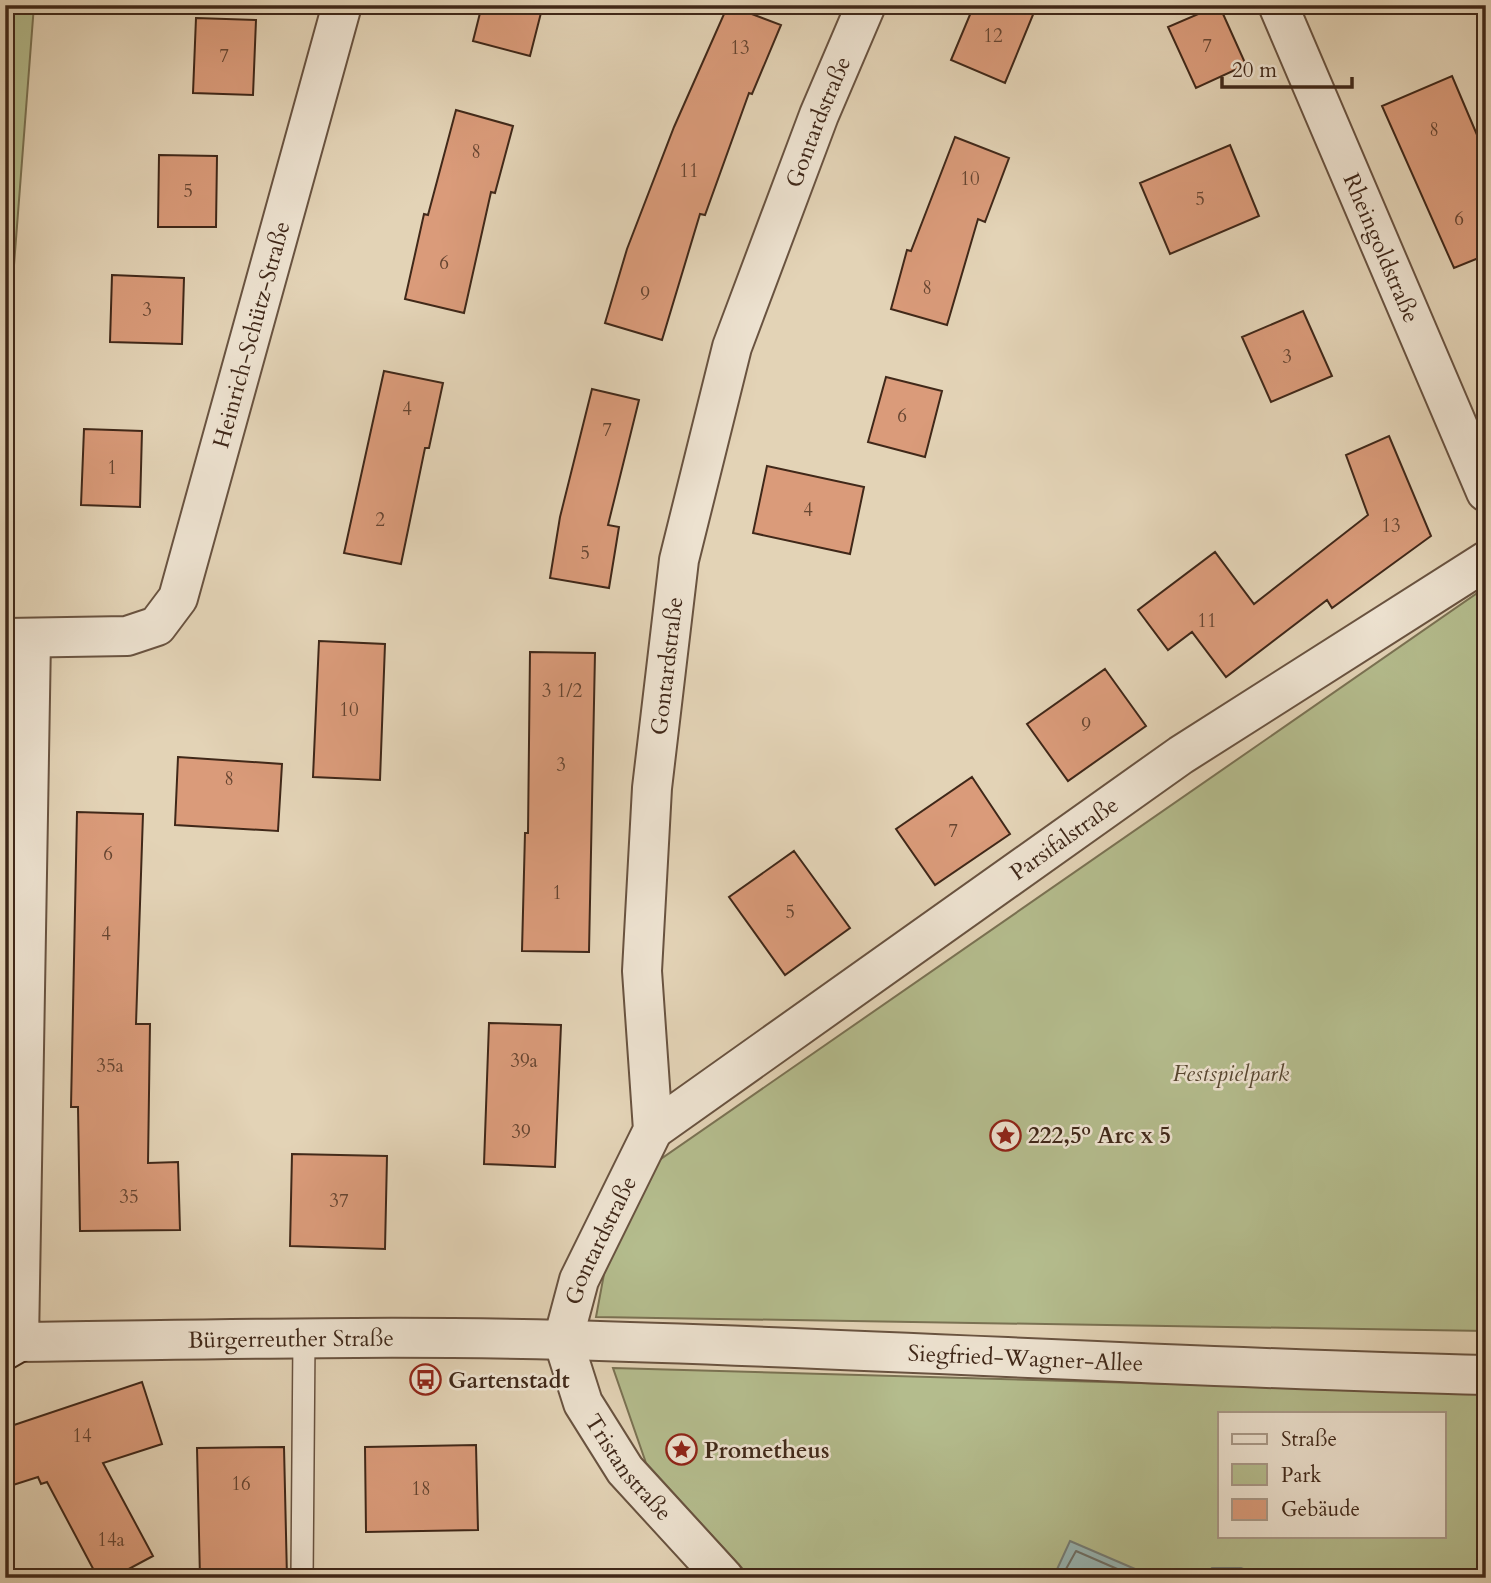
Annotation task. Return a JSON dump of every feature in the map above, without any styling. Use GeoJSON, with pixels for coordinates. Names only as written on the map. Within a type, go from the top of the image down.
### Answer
{"type":"FeatureCollection","features":[{"type":"Feature","properties":{"kind":"street","name":"Heinrich-Schütz-Straße"},"geometry":{"type":"LineString","coordinates":[[18,638],[127,636],[157,626],[178,598],[341,5]]}},
{"type":"Feature","properties":{"kind":"street","name":"Gontardstraße"},"geometry":{"type":"LineString","coordinates":[[563,1340],[579,1280],[653,1130],[642,971],[652,788],[679,560],[732,347],[818,115],[866,5]]}},
{"type":"Feature","properties":{"kind":"street","name":"Rheingoldstraße"},"geometry":{"type":"LineString","coordinates":[[1278,5],[1486,492]]}},
{"type":"Feature","properties":{"kind":"street","name":"Parsifalstraße"},"geometry":{"type":"LineString","coordinates":[[653,1130],[1181,755],[1486,561]]}},
{"type":"Feature","properties":{"kind":"street"},"geometry":{"type":"LineString","coordinates":[[10,1345],[18,638]]}},
{"type":"Feature","properties":{"kind":"street","name":"Bürgerreuther Straße"},"geometry":{"type":"LineString","coordinates":[[10,1345],[304,1339],[563,1340]]}},
{"type":"Feature","properties":{"kind":"street","name":"Siegfried-Wagner-Allee"},"geometry":{"type":"LineString","coordinates":[[563,1340],[1284,1370],[1486,1375]]}},
{"type":"Feature","properties":{"kind":"street","name":"Tristanstraße"},"geometry":{"type":"LineString","coordinates":[[563,1340],[583,1403],[625,1470],[724,1578]]}},
{"type":"Feature","properties":{"kind":"lane"},"geometry":{"type":"LineString","coordinates":[[302,1578],[304,1339]]}},
{"type":"Feature","properties":{"kind":"green space"},"geometry":{"type":"Polygon","coordinates":[[[5,5],[34,5],[5,382],[5,5]]]}},
{"type":"Feature","properties":{"kind":"green space","name":"Festspielpark"},"geometry":{"type":"Polygon","coordinates":[[[1486,587],[1486,1331],[596,1317],[612,1231],[645,1170],[1486,587]]]}},
{"type":"Feature","properties":{"kind":"green space"},"geometry":{"type":"Polygon","coordinates":[[[613,1368],[1486,1393],[1486,1578],[751,1578],[646,1463],[613,1368]]]}},
{"type":"Feature","properties":{"kind":"water"},"geometry":{"type":"Polygon","coordinates":[[[1070,1541],[1156,1578],[1053,1578],[1070,1541]]]}},
{"type":"Feature","properties":{"kind":"water"},"geometry":{"type":"Polygon","coordinates":[[[1212,1568],[1241,1568],[1266,1578],[1204,1578],[1212,1568]]]}},
{"type":"Feature","properties":{"kind":"building"},"geometry":{"type":"Polygon","coordinates":[[[482,5],[543,5],[530,56],[473,41],[482,5]]]}},
{"type":"Feature","properties":{"kind":"building"},"geometry":{"type":"Polygon","coordinates":[[[728,5],[781,25],[752,94],[749,93],[705,215],[700,214],[662,340],[605,323],[627,249],[674,127],[728,5]]]}},
{"type":"Feature","properties":{"kind":"building"},"geometry":{"type":"Polygon","coordinates":[[[974,5],[1037,5],[1005,83],[951,60],[974,5]]]}},
{"type":"Feature","properties":{"kind":"building"},"geometry":{"type":"Polygon","coordinates":[[[1219,5],[1246,65],[1196,88],[1168,27],[1219,5]]]}},
{"type":"Feature","properties":{"kind":"building"},"geometry":{"type":"Polygon","coordinates":[[[196,18],[256,20],[253,95],[193,93],[196,18]]]}},
{"type":"Feature","properties":{"kind":"building"},"geometry":{"type":"Polygon","coordinates":[[[1452,76],[1486,156],[1486,255],[1454,268],[1382,106],[1452,76]]]}},
{"type":"Feature","properties":{"kind":"building"},"geometry":{"type":"Polygon","coordinates":[[[456,110],[513,126],[495,193],[491,192],[464,313],[405,299],[424,214],[428,215],[456,110]]]}},
{"type":"Feature","properties":{"kind":"building"},"geometry":{"type":"Polygon","coordinates":[[[955,137],[1009,158],[985,222],[978,219],[947,325],[891,309],[907,250],[911,251],[955,137]]]}},
{"type":"Feature","properties":{"kind":"building"},"geometry":{"type":"Polygon","coordinates":[[[1230,145],[1259,216],[1170,254],[1140,183],[1230,145]]]}},
{"type":"Feature","properties":{"kind":"building"},"geometry":{"type":"Polygon","coordinates":[[[159,155],[217,156],[216,227],[158,227],[159,155]]]}},
{"type":"Feature","properties":{"kind":"building"},"geometry":{"type":"Polygon","coordinates":[[[112,275],[184,278],[182,344],[110,342],[112,275]]]}},
{"type":"Feature","properties":{"kind":"building"},"geometry":{"type":"Polygon","coordinates":[[[1303,311],[1332,376],[1271,402],[1242,337],[1303,311]]]}},
{"type":"Feature","properties":{"kind":"building"},"geometry":{"type":"Polygon","coordinates":[[[384,371],[443,383],[429,448],[425,448],[401,564],[344,553],[384,371]]]}},
{"type":"Feature","properties":{"kind":"building"},"geometry":{"type":"Polygon","coordinates":[[[886,377],[942,391],[925,457],[868,442],[886,377]]]}},
{"type":"Feature","properties":{"kind":"building"},"geometry":{"type":"Polygon","coordinates":[[[592,389],[639,400],[608,525],[619,527],[609,588],[550,578],[560,517],[592,389]]]}},
{"type":"Feature","properties":{"kind":"building"},"geometry":{"type":"Polygon","coordinates":[[[84,429],[142,431],[140,507],[81,505],[84,429]]]}},
{"type":"Feature","properties":{"kind":"building"},"geometry":{"type":"Polygon","coordinates":[[[1389,436],[1431,536],[1332,608],[1327,600],[1226,677],[1192,632],[1168,650],[1138,610],[1215,552],[1254,604],[1368,515],[1346,455],[1389,436]]]}},
{"type":"Feature","properties":{"kind":"building"},"geometry":{"type":"Polygon","coordinates":[[[767,466],[864,487],[850,554],[753,533],[767,466]]]}},
{"type":"Feature","properties":{"kind":"building"},"geometry":{"type":"Polygon","coordinates":[[[319,641],[385,644],[380,780],[313,777],[319,641]]]}},
{"type":"Feature","properties":{"kind":"building"},"geometry":{"type":"Polygon","coordinates":[[[530,652],[595,653],[589,952],[522,951],[525,833],[528,833],[530,652]]]}},
{"type":"Feature","properties":{"kind":"building"},"geometry":{"type":"Polygon","coordinates":[[[1105,669],[1146,726],[1068,781],[1027,724],[1105,669]]]}},
{"type":"Feature","properties":{"kind":"building"},"geometry":{"type":"Polygon","coordinates":[[[178,757],[282,764],[278,831],[175,825],[178,757]]]}},
{"type":"Feature","properties":{"kind":"building"},"geometry":{"type":"Polygon","coordinates":[[[972,777],[1010,834],[935,885],[896,829],[972,777]]]}},
{"type":"Feature","properties":{"kind":"building"},"geometry":{"type":"Polygon","coordinates":[[[77,812],[143,814],[136,1024],[150,1024],[148,1163],[178,1162],[180,1230],[80,1231],[78,1107],[71,1107],[77,812]]]}},
{"type":"Feature","properties":{"kind":"building"},"geometry":{"type":"Polygon","coordinates":[[[794,851],[850,928],[785,975],[729,897],[794,851]]]}},
{"type":"Feature","properties":{"kind":"building"},"geometry":{"type":"Polygon","coordinates":[[[489,1023],[561,1025],[555,1167],[484,1164],[489,1023]]]}},
{"type":"Feature","properties":{"kind":"building"},"geometry":{"type":"Polygon","coordinates":[[[292,1154],[387,1156],[385,1249],[290,1246],[292,1154]]]}},
{"type":"Feature","properties":{"kind":"building"},"geometry":{"type":"Polygon","coordinates":[[[142,1382],[162,1444],[103,1463],[153,1556],[112,1578],[98,1578],[47,1482],[41,1484],[38,1477],[13,1485],[5,1464],[5,1428],[142,1382]]]}},
{"type":"Feature","properties":{"kind":"building"},"geometry":{"type":"Polygon","coordinates":[[[476,1445],[478,1530],[366,1532],[365,1447],[476,1445]]]}},
{"type":"Feature","properties":{"kind":"building"},"geometry":{"type":"Polygon","coordinates":[[[284,1447],[287,1578],[200,1578],[197,1448],[284,1447]]]}},
{"type":"Feature","properties":{"kind":"place","name":"222,5º Arc x 5"},"geometry":{"type":"Point","coordinates":[1005,1135]}},
{"type":"Feature","properties":{"kind":"place","name":"Gartenstadt"},"geometry":{"type":"Point","coordinates":[425,1380]}},
{"type":"Feature","properties":{"kind":"place","name":"Prometheus"},"geometry":{"type":"Point","coordinates":[681,1450]}}]}
